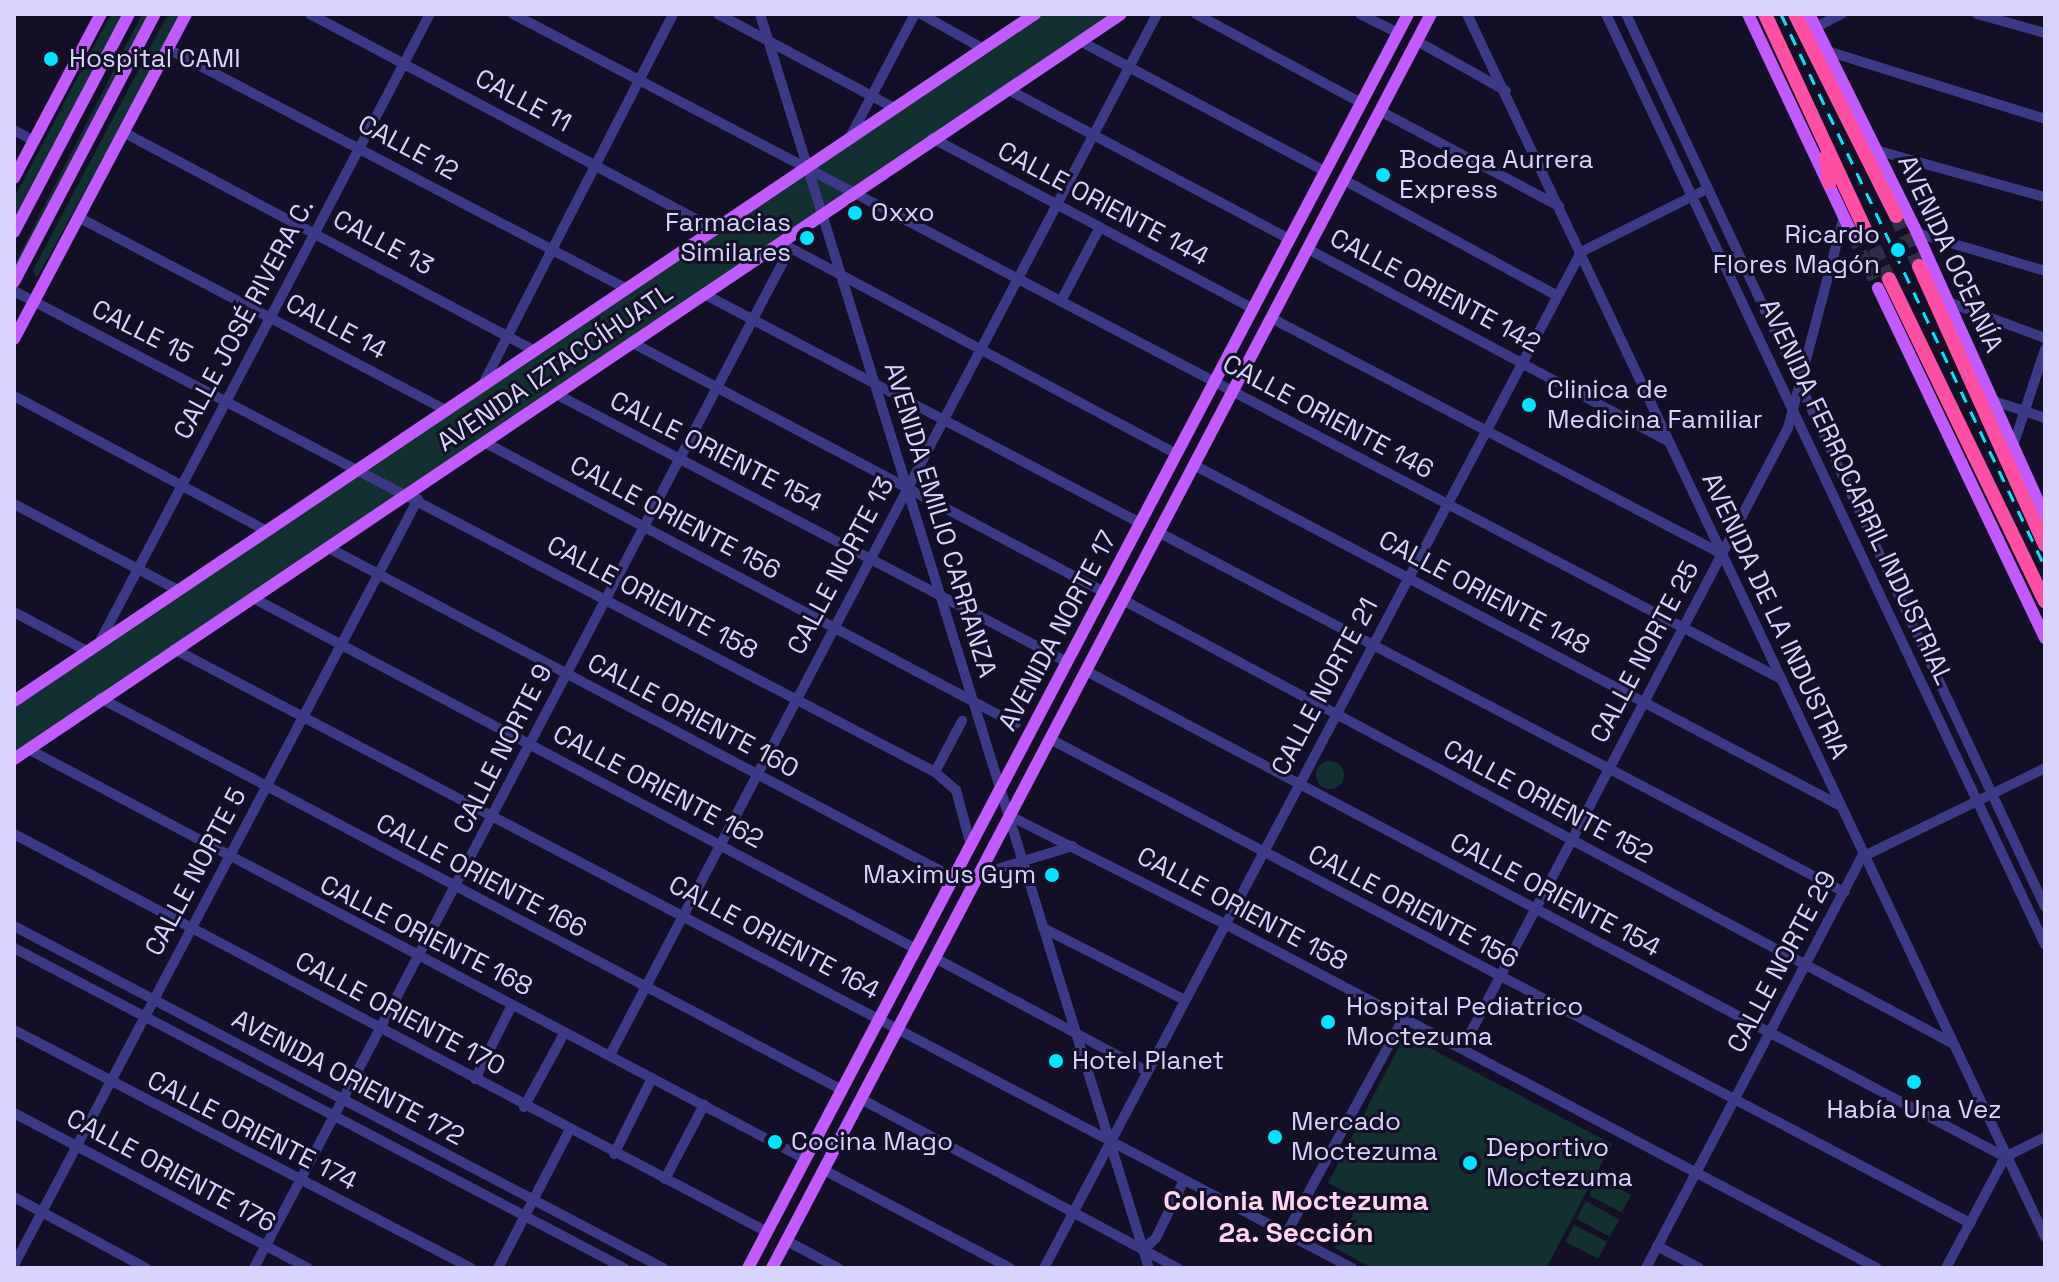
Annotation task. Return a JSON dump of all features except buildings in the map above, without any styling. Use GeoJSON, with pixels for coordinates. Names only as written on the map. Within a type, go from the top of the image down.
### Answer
{"type":"FeatureCollection","features":[{"type":"Feature","properties":{"kind":"highway","name":"AVENIDA OCEANÍA"},"geometry":{"type":"LineString","coordinates":[[1795,14],[1896,216]]}},
{"type":"Feature","properties":{"kind":"highway"},"geometry":{"type":"LineString","coordinates":[[1766,16],[1825,145],[1859,233]]}},
{"type":"Feature","properties":{"kind":"highway"},"geometry":{"type":"LineString","coordinates":[[1825,145],[1829,183]]}},
{"type":"Feature","properties":{"kind":"highway","name":"AVENIDA OCEANÍA"},"geometry":{"type":"LineString","coordinates":[[1919,266],[2045,545]]}},
{"type":"Feature","properties":{"kind":"highway"},"geometry":{"type":"LineString","coordinates":[[1884,284],[2045,601]]}},
{"type":"Feature","properties":{"kind":"main road"},"geometry":{"type":"LineString","coordinates":[[14,178],[101,14]]}},
{"type":"Feature","properties":{"kind":"main road"},"geometry":{"type":"LineString","coordinates":[[14,232],[129,14]]}},
{"type":"Feature","properties":{"kind":"main road"},"geometry":{"type":"LineString","coordinates":[[14,282],[155,14]]}},
{"type":"Feature","properties":{"kind":"main road"},"geometry":{"type":"LineString","coordinates":[[14,339],[186,14]]}},
{"type":"Feature","properties":{"kind":"main road","name":"AVENIDA IZTACCÍHUATL"},"geometry":{"type":"LineString","coordinates":[[14,701],[1035,14]]}},
{"type":"Feature","properties":{"kind":"main road","name":"AVENIDA IZTACCÍHUATL"},"geometry":{"type":"LineString","coordinates":[[14,759],[327,547],[413,497],[484,442],[704,294],[785,245],[823,214],[932,138],[1121,14]]}},
{"type":"Feature","properties":{"kind":"main road","name":"AVENIDA NORTE 17"},"geometry":{"type":"LineString","coordinates":[[748,1268],[1408,14]]}},
{"type":"Feature","properties":{"kind":"main road","name":"AVENIDA NORTE 17"},"geometry":{"type":"LineString","coordinates":[[772,1268],[1431,14]]}},
{"type":"Feature","properties":{"kind":"main road"},"geometry":{"type":"LineString","coordinates":[[1748,14],[1844,216],[1859,233]]}},
{"type":"Feature","properties":{"kind":"main road","name":"AVENIDA OCEANÍA"},"geometry":{"type":"LineString","coordinates":[[1809,14],[1917,233],[2045,517]]}},
{"type":"Feature","properties":{"kind":"main road"},"geometry":{"type":"LineString","coordinates":[[1884,284],[2045,638]]}},
{"type":"Feature","properties":{"kind":"street","name":"CALLE 11"},"geometry":{"type":"LineString","coordinates":[[310,14],[715,229]]}},
{"type":"Feature","properties":{"kind":"street","name":"CALLE JOSÉ RIVERA C."},"geometry":{"type":"LineString","coordinates":[[93,648],[430,14]]}},
{"type":"Feature","properties":{"kind":"street","name":"CALLE ORIENTE 146"},"geometry":{"type":"LineString","coordinates":[[513,14],[1781,679]]}},
{"type":"Feature","properties":{"kind":"street"},"geometry":{"type":"LineString","coordinates":[[482,387],[549,247],[673,14]]}},
{"type":"Feature","properties":{"kind":"street"},"geometry":{"type":"LineString","coordinates":[[718,14],[894,108]]}},
{"type":"Feature","properties":{"kind":"street","name":"AVENIDA EMILIO CARRANZA"},"geometry":{"type":"LineString","coordinates":[[760,14],[1149,1268]]}},
{"type":"Feature","properties":{"kind":"street"},"geometry":{"type":"LineString","coordinates":[[849,140],[918,14],[984,49]]}},
{"type":"Feature","properties":{"kind":"street","name":"CALLE NORTE 13"},"geometry":{"type":"LineString","coordinates":[[610,1055],[718,844],[1157,14]]}},
{"type":"Feature","properties":{"kind":"street"},"geometry":{"type":"LineString","coordinates":[[1196,14],[1361,103]]}},
{"type":"Feature","properties":{"kind":"street"},"geometry":{"type":"LineString","coordinates":[[1360,14],[1398,33]]}},
{"type":"Feature","properties":{"kind":"street","name":"AVENIDA DE LA INDUSTRIA"},"geometry":{"type":"LineString","coordinates":[[1467,14],[1560,206],[1862,857],[2045,1237]]}},
{"type":"Feature","properties":{"kind":"street","name":"AVENIDA FERROCARRIL INDUSTRIAL"},"geometry":{"type":"LineString","coordinates":[[1606,14],[2045,945]]}},
{"type":"Feature","properties":{"kind":"street","name":"AVENIDA FERROCARRIL INDUSTRIAL"},"geometry":{"type":"LineString","coordinates":[[1626,14],[1796,384],[2045,907]]}},
{"type":"Feature","properties":{"kind":"street"},"geometry":{"type":"LineString","coordinates":[[1816,27],[1842,14]]}},
{"type":"Feature","properties":{"kind":"street"},"geometry":{"type":"LineString","coordinates":[[1977,14],[2045,33]]}},
{"type":"Feature","properties":{"kind":"street"},"geometry":{"type":"LineString","coordinates":[[1080,41],[1325,171]]}},
{"type":"Feature","properties":{"kind":"street"},"geometry":{"type":"LineString","coordinates":[[1417,41],[1506,91]]}},
{"type":"Feature","properties":{"kind":"street","name":"CALLE 12"},"geometry":{"type":"LineString","coordinates":[[168,49],[627,289]]}},
{"type":"Feature","properties":{"kind":"street"},"geometry":{"type":"LineString","coordinates":[[1827,51],[2045,119]]}},
{"type":"Feature","properties":{"kind":"street","name":"CALLE ORIENTE 142"},"geometry":{"type":"LineString","coordinates":[[1007,89],[1092,137],[1289,239]]}},
{"type":"Feature","properties":{"kind":"street"},"geometry":{"type":"LineString","coordinates":[[1380,111],[1560,206]]}},
{"type":"Feature","properties":{"kind":"street"},"geometry":{"type":"LineString","coordinates":[[14,130],[34,141]]}},
{"type":"Feature","properties":{"kind":"street","name":"CALLE 13"},"geometry":{"type":"LineString","coordinates":[[123,132],[535,351]]}},
{"type":"Feature","properties":{"kind":"street","name":"CALLE ORIENTE 144"},"geometry":{"type":"LineString","coordinates":[[932,138],[1253,309]]}},
{"type":"Feature","properties":{"kind":"street"},"geometry":{"type":"LineString","coordinates":[[1875,150],[2045,197]]}},
{"type":"Feature","properties":{"kind":"street"},"geometry":{"type":"LineString","coordinates":[[1344,180],[1556,295]]}},
{"type":"Feature","properties":{"kind":"street"},"geometry":{"type":"LineString","coordinates":[[1581,252],[1707,189]]}},
{"type":"Feature","properties":{"kind":"street","name":"CALLE NORTE 25"},"geometry":{"type":"LineString","coordinates":[[1462,1049],[1793,413],[1796,384],[1844,216]]}},
{"type":"Feature","properties":{"kind":"street","name":"CALLE 14"},"geometry":{"type":"LineString","coordinates":[[78,217],[446,410]]}},
{"type":"Feature","properties":{"kind":"street"},"geometry":{"type":"LineString","coordinates":[[1061,301],[1099,229]]}},
{"type":"Feature","properties":{"kind":"street"},"geometry":{"type":"LineString","coordinates":[[1917,233],[2045,271]]}},
{"type":"Feature","properties":{"kind":"street"},"geometry":{"type":"LineString","coordinates":[[785,245],[1176,454]]}},
{"type":"Feature","properties":{"kind":"street","name":"CALLE NORTE 9"},"geometry":{"type":"LineString","coordinates":[[254,1268],[753,320],[785,245]]}},
{"type":"Feature","properties":{"kind":"street","name":"CALLE ORIENTE 142"},"geometry":{"type":"LineString","coordinates":[[1308,249],[1668,441]]}},
{"type":"Feature","properties":{"kind":"street","name":"CALLE NORTE 21"},"geometry":{"type":"LineString","coordinates":[[1044,1268],[1581,252]]}},
{"type":"Feature","properties":{"kind":"street","name":"CALLE 15"},"geometry":{"type":"LineString","coordinates":[[14,291],[358,469]]}},
{"type":"Feature","properties":{"kind":"street"},"geometry":{"type":"LineString","coordinates":[[704,294],[1140,523]]}},
{"type":"Feature","properties":{"kind":"street"},"geometry":{"type":"LineString","coordinates":[[1948,302],[2045,338]]}},
{"type":"Feature","properties":{"kind":"street"},"geometry":{"type":"LineString","coordinates":[[1271,318],[1722,554]]}},
{"type":"Feature","properties":{"kind":"street"},"geometry":{"type":"LineString","coordinates":[[631,342],[1104,592]]}},
{"type":"Feature","properties":{"kind":"street"},"geometry":{"type":"LineString","coordinates":[[2012,449],[2045,349]]}},
{"type":"Feature","properties":{"kind":"street","name":"CALLE ORIENTE 154"},"geometry":{"type":"LineString","coordinates":[[556,394],[1067,662]]}},
{"type":"Feature","properties":{"kind":"street"},"geometry":{"type":"LineString","coordinates":[[14,396],[267,531]]}},
{"type":"Feature","properties":{"kind":"street"},"geometry":{"type":"LineString","coordinates":[[1991,400],[2045,418]]}},
{"type":"Feature","properties":{"kind":"street","name":"CALLE ORIENTE 156"},"geometry":{"type":"LineString","coordinates":[[484,442],[1016,724]]}},
{"type":"Feature","properties":{"kind":"street","name":"CALLE ORIENTE 148"},"geometry":{"type":"LineString","coordinates":[[1194,465],[1839,805]]}},
{"type":"Feature","properties":{"kind":"street","name":"CALLE ORIENTE 158"},"geometry":{"type":"LineString","coordinates":[[358,469],[935,772],[956,790],[971,846]]}},
{"type":"Feature","properties":{"kind":"street","name":"CALLE NORTE 5"},"geometry":{"type":"LineString","coordinates":[[14,1265],[377,574],[413,497]]}},
{"type":"Feature","properties":{"kind":"street"},"geometry":{"type":"LineString","coordinates":[[14,504],[178,590]]}},
{"type":"Feature","properties":{"kind":"street"},"geometry":{"type":"LineString","coordinates":[[1158,532],[1844,892]]}},
{"type":"Feature","properties":{"kind":"street","name":"CALLE ORIENTE 160"},"geometry":{"type":"LineString","coordinates":[[327,547],[954,878]]}},
{"type":"Feature","properties":{"kind":"street","name":"CALLE ORIENTE 162"},"geometry":{"type":"LineString","coordinates":[[253,598],[916,949]]}},
{"type":"Feature","properties":{"kind":"street","name":"CALLE ORIENTE 152"},"geometry":{"type":"LineString","coordinates":[[1123,600],[1334,715],[1807,962],[1952,1043]]}},
{"type":"Feature","properties":{"kind":"street"},"geometry":{"type":"LineString","coordinates":[[14,612],[93,648]]}},
{"type":"Feature","properties":{"kind":"street","name":"CALLE ORIENTE 164"},"geometry":{"type":"LineString","coordinates":[[174,649],[1350,1267]]}},
{"type":"Feature","properties":{"kind":"street","name":"CALLE ORIENTE 154"},"geometry":{"type":"LineString","coordinates":[[1086,671],[2006,1156]]}},
{"type":"Feature","properties":{"kind":"street","name":"CALLE ORIENTE 166"},"geometry":{"type":"LineString","coordinates":[[100,698],[842,1090]]}},
{"type":"Feature","properties":{"kind":"street"},"geometry":{"type":"LineString","coordinates":[[935,772],[962,721]]}},
{"type":"Feature","properties":{"kind":"street","name":"CALLE ORIENTE 156"},"geometry":{"type":"LineString","coordinates":[[1050,739],[1970,1223]]}},
{"type":"Feature","properties":{"kind":"street","name":"CALLE ORIENTE 168"},"geometry":{"type":"LineString","coordinates":[[28,749],[228,858],[805,1159]]}},
{"type":"Feature","properties":{"kind":"street","name":"CALLE NORTE 29"},"geometry":{"type":"LineString","coordinates":[[1646,1268],[1862,857],[2045,768]]}},
{"type":"Feature","properties":{"kind":"street","name":"CALLE ORIENTE 158"},"geometry":{"type":"LineString","coordinates":[[1010,816],[1225,924],[1877,1268]]}},
{"type":"Feature","properties":{"kind":"street","name":"CALLE ORIENTE 170"},"geometry":{"type":"LineString","coordinates":[[14,834],[569,1131],[767,1232]]}},
{"type":"Feature","properties":{"kind":"street"},"geometry":{"type":"LineString","coordinates":[[978,875],[1073,846]]}},
{"type":"Feature","properties":{"kind":"street","name":"AVENIDA ORIENTE 172"},"geometry":{"type":"LineString","coordinates":[[14,926],[663,1268]]}},
{"type":"Feature","properties":{"kind":"street"},"geometry":{"type":"LineString","coordinates":[[1043,928],[1185,1000]]}},
{"type":"Feature","properties":{"kind":"street","name":"AVENIDA ORIENTE 172"},"geometry":{"type":"LineString","coordinates":[[14,948],[624,1268]]}},
{"type":"Feature","properties":{"kind":"street"},"geometry":{"type":"LineString","coordinates":[[935,958],[1147,1071]]}},
{"type":"Feature","properties":{"kind":"street"},"geometry":{"type":"LineString","coordinates":[[475,1079],[512,1005]]}},
{"type":"Feature","properties":{"kind":"street"},"geometry":{"type":"LineString","coordinates":[[1286,1234],[1403,1019]]}},
{"type":"Feature","properties":{"kind":"street","name":"CALLE ORIENTE 174"},"geometry":{"type":"LineString","coordinates":[[14,1030],[108,1083],[471,1268]]}},
{"type":"Feature","properties":{"kind":"street"},"geometry":{"type":"LineString","coordinates":[[524,1107],[565,1032]]}},
{"type":"Feature","properties":{"kind":"street"},"geometry":{"type":"LineString","coordinates":[[614,1154],[652,1078]]}},
{"type":"Feature","properties":{"kind":"street"},"geometry":{"type":"LineString","coordinates":[[861,1099],[1178,1268]]}},
{"type":"Feature","properties":{"kind":"street"},"geometry":{"type":"LineString","coordinates":[[665,1179],[704,1105]]}},
{"type":"Feature","properties":{"kind":"street","name":"CALLE ORIENTE 176"},"geometry":{"type":"LineString","coordinates":[[14,1113],[308,1268]]}},
{"type":"Feature","properties":{"kind":"street"},"geometry":{"type":"LineString","coordinates":[[498,1268],[569,1131]]}},
{"type":"Feature","properties":{"kind":"street"},"geometry":{"type":"LineString","coordinates":[[1946,1268],[2006,1156],[2045,1137]]}},
{"type":"Feature","properties":{"kind":"street"},"geometry":{"type":"LineString","coordinates":[[824,1170],[1010,1268]]}},
{"type":"Feature","properties":{"kind":"street"},"geometry":{"type":"LineString","coordinates":[[1143,1250],[1156,1238],[1184,1180]]}},
{"type":"Feature","properties":{"kind":"street"},"geometry":{"type":"LineString","coordinates":[[14,1197],[146,1268]]}},
{"type":"Feature","properties":{"kind":"street"},"geometry":{"type":"LineString","coordinates":[[787,1241],[838,1268]]}},
{"type":"Feature","properties":{"kind":"street"},"geometry":{"type":"LineString","coordinates":[[1657,1246],[1699,1268]]}},
{"type":"Feature","properties":{"kind":"green space"},"geometry":{"type":"Polygon","coordinates":[[[111,14],[129,14],[14,232],[14,198],[111,14]]]}},
{"type":"Feature","properties":{"kind":"green space"},"geometry":{"type":"Polygon","coordinates":[[[142,14],[153,14],[19,265],[14,265],[142,14]]]}},
{"type":"Feature","properties":{"kind":"green space"},"geometry":{"type":"Polygon","coordinates":[[[168,14],[182,14],[37,278],[33,270],[168,14]]]}},
{"type":"Feature","properties":{"kind":"green space"},"geometry":{"type":"Polygon","coordinates":[[[1040,14],[1115,14],[14,752],[14,706],[1040,14]]]}},
{"type":"Feature","properties":{"kind":"green space"},"geometry":{"type":"Polygon","coordinates":[[[1330,761],[1340,765],[1344,775],[1340,785],[1330,789],[1320,785],[1316,775],[1320,765],[1330,761]]]}},
{"type":"Feature","properties":{"kind":"green space","name":"Deportivo Moctezuma"},"geometry":{"type":"Polygon","coordinates":[[[1405,1035],[1612,1144],[1546,1268],[1372,1268],[1335,1248],[1361,1200],[1328,1183],[1405,1035]]]}},
{"type":"Feature","properties":{"kind":"green space"},"geometry":{"type":"Polygon","coordinates":[[[1598,1178],[1631,1195],[1622,1213],[1589,1196],[1598,1178]]]}},
{"type":"Feature","properties":{"kind":"green space"},"geometry":{"type":"Polygon","coordinates":[[[1586,1201],[1619,1219],[1610,1237],[1576,1218],[1586,1201]]]}},
{"type":"Feature","properties":{"kind":"green space"},"geometry":{"type":"Polygon","coordinates":[[[1574,1225],[1607,1242],[1598,1259],[1565,1242],[1574,1225]]]}},
{"type":"Feature","properties":{"kind":"tunnel"},"geometry":{"type":"LineString","coordinates":[[1896,216],[1919,266]]}},
{"type":"Feature","properties":{"kind":"tunnel"},"geometry":{"type":"LineString","coordinates":[[1865,229],[1889,279]]}},
{"type":"Feature","properties":{"kind":"tunnel"},"geometry":{"type":"LineString","coordinates":[[1853,236],[1878,288]]}},
{"type":"Feature","properties":{"kind":"railway"},"geometry":{"type":"LineString","coordinates":[[1781,14],[2045,567]]}},
{"type":"Feature","properties":{"kind":"place","name":"Hospital CAMI"},"geometry":{"type":"Point","coordinates":[51,59]}},
{"type":"Feature","properties":{"kind":"place","name":"Bodega Aurrera Express"},"geometry":{"type":"Point","coordinates":[1383,175]}},
{"type":"Feature","properties":{"kind":"place","name":"Oxxo"},"geometry":{"type":"Point","coordinates":[855,213]}},
{"type":"Feature","properties":{"kind":"place","name":"Farmacias Similares"},"geometry":{"type":"Point","coordinates":[807,238]}},
{"type":"Feature","properties":{"kind":"place","name":"Ricardo Flores Magón"},"geometry":{"type":"Point","coordinates":[1898,250]}},
{"type":"Feature","properties":{"kind":"place","name":"Clinica de Medicina Familiar"},"geometry":{"type":"Point","coordinates":[1529,405]}},
{"type":"Feature","properties":{"kind":"place","name":"Maximus Gym"},"geometry":{"type":"Point","coordinates":[1052,875]}},
{"type":"Feature","properties":{"kind":"place","name":"Hospital Pediatrico Moctezuma"},"geometry":{"type":"Point","coordinates":[1328,1022]}},
{"type":"Feature","properties":{"kind":"place","name":"Hotel Planet"},"geometry":{"type":"Point","coordinates":[1056,1061]}},
{"type":"Feature","properties":{"kind":"place","name":"Había Una Vez"},"geometry":{"type":"Point","coordinates":[1914,1082]}},
{"type":"Feature","properties":{"kind":"place","name":"Mercado Moctezuma"},"geometry":{"type":"Point","coordinates":[1275,1137]}},
{"type":"Feature","properties":{"kind":"place","name":"Cocina Mago"},"geometry":{"type":"Point","coordinates":[775,1142]}},
{"type":"Feature","properties":{"kind":"place","name":"Deportivo Moctezuma"},"geometry":{"type":"Point","coordinates":[1470,1163]}},
{"type":"Feature","properties":{"kind":"district","name":"Colonia Moctezuma 2a. Sección"},"geometry":{"type":"Point","coordinates":[1296,1216]}}]}
